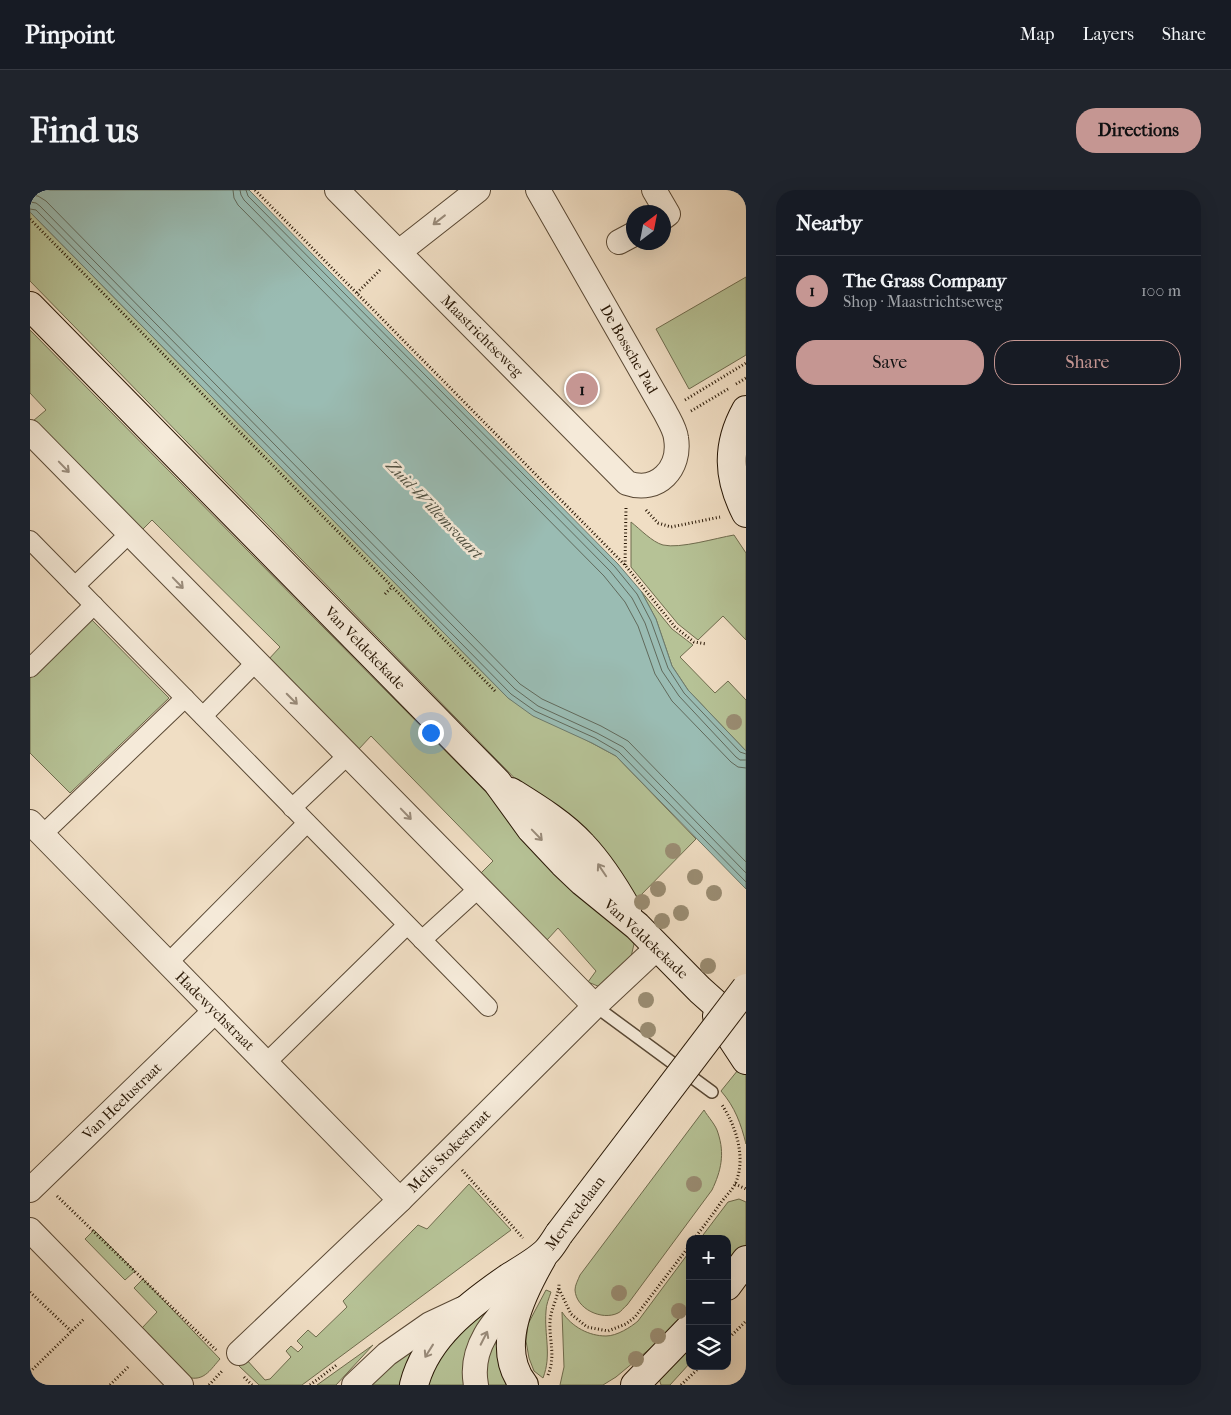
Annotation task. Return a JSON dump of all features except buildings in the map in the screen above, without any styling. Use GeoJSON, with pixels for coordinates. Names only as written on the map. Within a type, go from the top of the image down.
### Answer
{"type":"FeatureCollection","features":[{"type":"Feature","properties":{"kind":"main road","name":"Van Veldekekade"},"geometry":{"type":"LineString","coordinates":[[30,306],[497,782],[546,815],[582,844],[600,865],[637,926],[700,990],[746,1031]]}},
{"type":"Feature","properties":{"kind":"main road"},"geometry":{"type":"LineString","coordinates":[[745,512],[732,478],[731,454],[738,428],[746,410]]}},
{"type":"Feature","properties":{"kind":"main road","name":"Merwedelaan"},"geometry":{"type":"LineString","coordinates":[[474,1303],[500,1284],[543,1242],[746,988]]}},
{"type":"Feature","properties":{"kind":"main road","name":"Van Veldekekade"},"geometry":{"type":"LineString","coordinates":[[700,990],[746,1060]]}},
{"type":"Feature","properties":{"kind":"main road"},"geometry":{"type":"LineString","coordinates":[[536,1380],[517,1374],[511,1351],[515,1317],[543,1242]]}},
{"type":"Feature","properties":{"kind":"main road"},"geometry":{"type":"LineString","coordinates":[[731,1281],[746,1260]]}},
{"type":"Feature","properties":{"kind":"main road"},"geometry":{"type":"LineString","coordinates":[[731,1288],[746,1278]]}},
{"type":"Feature","properties":{"kind":"main road"},"geometry":{"type":"LineString","coordinates":[[414,1385],[423,1360],[437,1338],[474,1303]]}},
{"type":"Feature","properties":{"kind":"main road"},"geometry":{"type":"LineString","coordinates":[[635,1385],[686,1332]]}},
{"type":"Feature","properties":{"kind":"street","name":"Maastrichtseweg"},"geometry":{"type":"LineString","coordinates":[[337,190],[627,483]]}},
{"type":"Feature","properties":{"kind":"street"},"geometry":{"type":"LineString","coordinates":[[398,252],[478,190]]}},
{"type":"Feature","properties":{"kind":"street","name":"De Bossche Pad"},"geometry":{"type":"LineString","coordinates":[[538,190],[676,435],[677,455],[669,472],[664,477],[652,484],[642,486],[634,486],[627,483]]}},
{"type":"Feature","properties":{"kind":"street"},"geometry":{"type":"LineString","coordinates":[[654,190],[663,205]]}},
{"type":"Feature","properties":{"kind":"street"},"geometry":{"type":"LineString","coordinates":[[33,440],[130,533],[595,1006]]}},
{"type":"Feature","properties":{"kind":"street"},"geometry":{"type":"LineString","coordinates":[[75,586],[130,533]]}},
{"type":"Feature","properties":{"kind":"street"},"geometry":{"type":"LineString","coordinates":[[30,540],[488,1007]]}},
{"type":"Feature","properties":{"kind":"street"},"geometry":{"type":"LineString","coordinates":[[30,668],[94,605]]}},
{"type":"Feature","properties":{"kind":"street"},"geometry":{"type":"LineString","coordinates":[[203,716],[256,662]]}},
{"type":"Feature","properties":{"kind":"street"},"geometry":{"type":"LineString","coordinates":[[36,829],[185,698]]}},
{"type":"Feature","properties":{"kind":"street"},"geometry":{"type":"LineString","coordinates":[[292,808],[348,755]]}},
{"type":"Feature","properties":{"kind":"street"},"geometry":{"type":"LineString","coordinates":[[168,963],[307,822]]}},
{"type":"Feature","properties":{"kind":"street","name":"Hadewychstraat"},"geometry":{"type":"LineString","coordinates":[[36,829],[400,1200]]}},
{"type":"Feature","properties":{"kind":"street"},"geometry":{"type":"LineString","coordinates":[[422,940],[479,888]]}},
{"type":"Feature","properties":{"kind":"street"},"geometry":{"type":"LineString","coordinates":[[266,1063],[408,925]]}},
{"type":"Feature","properties":{"kind":"street","name":"Melis Stokestraat"},"geometry":{"type":"LineString","coordinates":[[234,1361],[400,1200],[595,1006],[658,947]]}},
{"type":"Feature","properties":{"kind":"street","name":"Van Heelustraat"},"geometry":{"type":"LineString","coordinates":[[35,1185],[215,1011]]}},
{"type":"Feature","properties":{"kind":"street"},"geometry":{"type":"LineString","coordinates":[[30,1230],[181,1385]]}},
{"type":"Feature","properties":{"kind":"street"},"geometry":{"type":"LineString","coordinates":[[476,1385],[475,1369],[481,1342],[495,1320],[527,1286]]}},
{"type":"Feature","properties":{"kind":"street","name":"Merwedelaan"},"geometry":{"type":"LineString","coordinates":[[354,1385],[387,1354],[430,1324],[474,1303]]}},
{"type":"Feature","properties":{"kind":"lane"},"geometry":{"type":"LineString","coordinates":[[595,1006],[712,1092]]}},
{"type":"Feature","properties":{"kind":"path"},"geometry":{"type":"LineString","coordinates":[[256,190],[625,565],[675,627],[694,642],[707,644]]}},
{"type":"Feature","properties":{"kind":"path"},"geometry":{"type":"LineString","coordinates":[[30,219],[494,692]]}},
{"type":"Feature","properties":{"kind":"path"},"geometry":{"type":"LineString","coordinates":[[357,293],[398,252]]}},
{"type":"Feature","properties":{"kind":"path"},"geometry":{"type":"LineString","coordinates":[[668,418],[746,363]]}},
{"type":"Feature","properties":{"kind":"path"},"geometry":{"type":"LineString","coordinates":[[668,418],[746,378]]}},
{"type":"Feature","properties":{"kind":"path"},"geometry":{"type":"LineString","coordinates":[[625,565],[627,483]]}},
{"type":"Feature","properties":{"kind":"path"},"geometry":{"type":"LineString","coordinates":[[627,483],[645,509],[658,523],[671,527],[745,512]]}},
{"type":"Feature","properties":{"kind":"path"},"geometry":{"type":"LineString","coordinates":[[385,594],[392,587]]}},
{"type":"Feature","properties":{"kind":"path"},"geometry":{"type":"LineString","coordinates":[[697,1235],[735,1184],[740,1162],[738,1140],[733,1123],[712,1092]]}},
{"type":"Feature","properties":{"kind":"path"},"geometry":{"type":"LineString","coordinates":[[446,1153],[543,1242]]}},
{"type":"Feature","properties":{"kind":"path"},"geometry":{"type":"LineString","coordinates":[[735,1184],[746,1189]]}},
{"type":"Feature","properties":{"kind":"path"},"geometry":{"type":"LineString","coordinates":[[35,1185],[234,1361],[252,1385]]}},
{"type":"Feature","properties":{"kind":"path"},"geometry":{"type":"LineString","coordinates":[[559,1289],[571,1314],[587,1326],[608,1331],[626,1324],[635,1317],[686,1250]]}},
{"type":"Feature","properties":{"kind":"path"},"geometry":{"type":"LineString","coordinates":[[536,1380],[551,1367],[553,1351],[550,1320],[559,1289],[559,1280]]}},
{"type":"Feature","properties":{"kind":"path"},"geometry":{"type":"LineString","coordinates":[[30,1292],[71,1331]]}},
{"type":"Feature","properties":{"kind":"path"},"geometry":{"type":"LineString","coordinates":[[30,1372],[100,1303]]}},
{"type":"Feature","properties":{"kind":"path"},"geometry":{"type":"LineString","coordinates":[[731,1336],[746,1321]]}},
{"type":"Feature","properties":{"kind":"path"},"geometry":{"type":"LineString","coordinates":[[681,1385],[697,1370]]}},
{"type":"Feature","properties":{"kind":"green space"},"geometry":{"type":"Polygon","coordinates":[[[30,212],[508,698],[616,756],[696,839],[636,900],[532,796],[30,281],[30,212]]]}},
{"type":"Feature","properties":{"kind":"green space"},"geometry":{"type":"Polygon","coordinates":[[[746,277],[746,355],[689,389],[656,329],[746,277]]]}},
{"type":"Feature","properties":{"kind":"green space"},"geometry":{"type":"Polygon","coordinates":[[[30,330],[620,928],[627,932],[634,944],[631,957],[600,987],[588,982],[596,971],[558,928],[547,940],[480,874],[493,861],[371,736],[358,750],[268,660],[280,647],[152,520],[141,531],[33,421],[46,410],[30,393],[30,330]]]}},
{"type":"Feature","properties":{"kind":"green space"},"geometry":{"type":"Polygon","coordinates":[[[631,522],[650,538],[663,545],[670,546],[679,546],[734,535],[746,553],[746,640],[723,616],[698,640],[678,624],[631,567],[631,522]]]}},
{"type":"Feature","properties":{"kind":"green space"},"geometry":{"type":"Polygon","coordinates":[[[641,591],[672,629],[693,645],[680,657],[715,693],[728,681],[746,700],[746,751],[688,690],[672,666],[656,619],[641,591]]]}},
{"type":"Feature","properties":{"kind":"green space"},"geometry":{"type":"Polygon","coordinates":[[[90,618],[169,698],[70,793],[30,753],[30,677],[90,618]]]}},
{"type":"Feature","properties":{"kind":"green space"},"geometry":{"type":"Polygon","coordinates":[[[742,1065],[746,1072],[746,1144],[737,1116],[721,1091],[742,1065]]]}},
{"type":"Feature","properties":{"kind":"green space"},"geometry":{"type":"Polygon","coordinates":[[[704,1110],[717,1130],[722,1155],[718,1176],[712,1190],[627,1305],[612,1315],[591,1312],[576,1297],[575,1288],[580,1275],[704,1110]]]}},
{"type":"Feature","properties":{"kind":"green space"},"geometry":{"type":"Polygon","coordinates":[[[469,1184],[511,1230],[302,1385],[259,1385],[239,1366],[246,1359],[265,1380],[270,1379],[291,1357],[286,1351],[291,1346],[298,1352],[303,1347],[297,1341],[308,1330],[316,1337],[347,1307],[343,1301],[418,1225],[427,1229],[469,1184]]]}},
{"type":"Feature","properties":{"kind":"green space"},"geometry":{"type":"Polygon","coordinates":[[[739,1199],[746,1202],[746,1246],[731,1263],[731,1235],[703,1235],[728,1202],[739,1199]]]}},
{"type":"Feature","properties":{"kind":"green space"},"geometry":{"type":"Polygon","coordinates":[[[94,1230],[135,1271],[125,1280],[85,1239],[94,1230]]]}},
{"type":"Feature","properties":{"kind":"green space"},"geometry":{"type":"Polygon","coordinates":[[[686,1256],[686,1312],[658,1342],[616,1377],[603,1385],[560,1385],[564,1367],[562,1312],[581,1330],[600,1336],[610,1336],[624,1331],[638,1321],[686,1256]]]}},
{"type":"Feature","properties":{"kind":"green space"},"geometry":{"type":"Polygon","coordinates":[[[143,1279],[220,1359],[204,1376],[191,1378],[142,1328],[157,1312],[134,1288],[143,1279]]]}},
{"type":"Feature","properties":{"kind":"green space"},"geometry":{"type":"Polygon","coordinates":[[[546,1290],[551,1292],[546,1309],[547,1361],[543,1378],[534,1371],[526,1341],[528,1324],[546,1290]]]}},
{"type":"Feature","properties":{"kind":"green space"},"geometry":{"type":"Polygon","coordinates":[[[482,1309],[487,1312],[468,1385],[424,1385],[432,1362],[482,1309]]]}},
{"type":"Feature","properties":{"kind":"green space"},"geometry":{"type":"Polygon","coordinates":[[[491,1342],[501,1346],[514,1385],[487,1385],[485,1369],[491,1342]]]}},
{"type":"Feature","properties":{"kind":"green space"},"geometry":{"type":"Polygon","coordinates":[[[373,1345],[336,1385],[317,1385],[373,1345]]]}},
{"type":"Feature","properties":{"kind":"green space"},"geometry":{"type":"Polygon","coordinates":[[[408,1349],[415,1356],[404,1385],[365,1385],[408,1349]]]}},
{"type":"Feature","properties":{"kind":"green space"},"geometry":{"type":"Polygon","coordinates":[[[686,1350],[686,1367],[670,1385],[661,1385],[659,1378],[686,1350]]]}},
{"type":"Feature","properties":{"kind":"water","name":"Zuid-Willemsvaart"},"geometry":{"type":"Polygon","coordinates":[[[30,190],[249,190],[618,564],[641,591],[656,619],[672,666],[688,690],[746,751],[746,889],[616,756],[533,716],[508,698],[30,212],[30,190]]]}},
{"type":"Feature","properties":{"kind":"place","name":"The Grass Company"},"geometry":{"type":"Point","coordinates":[582,389]}}]}
